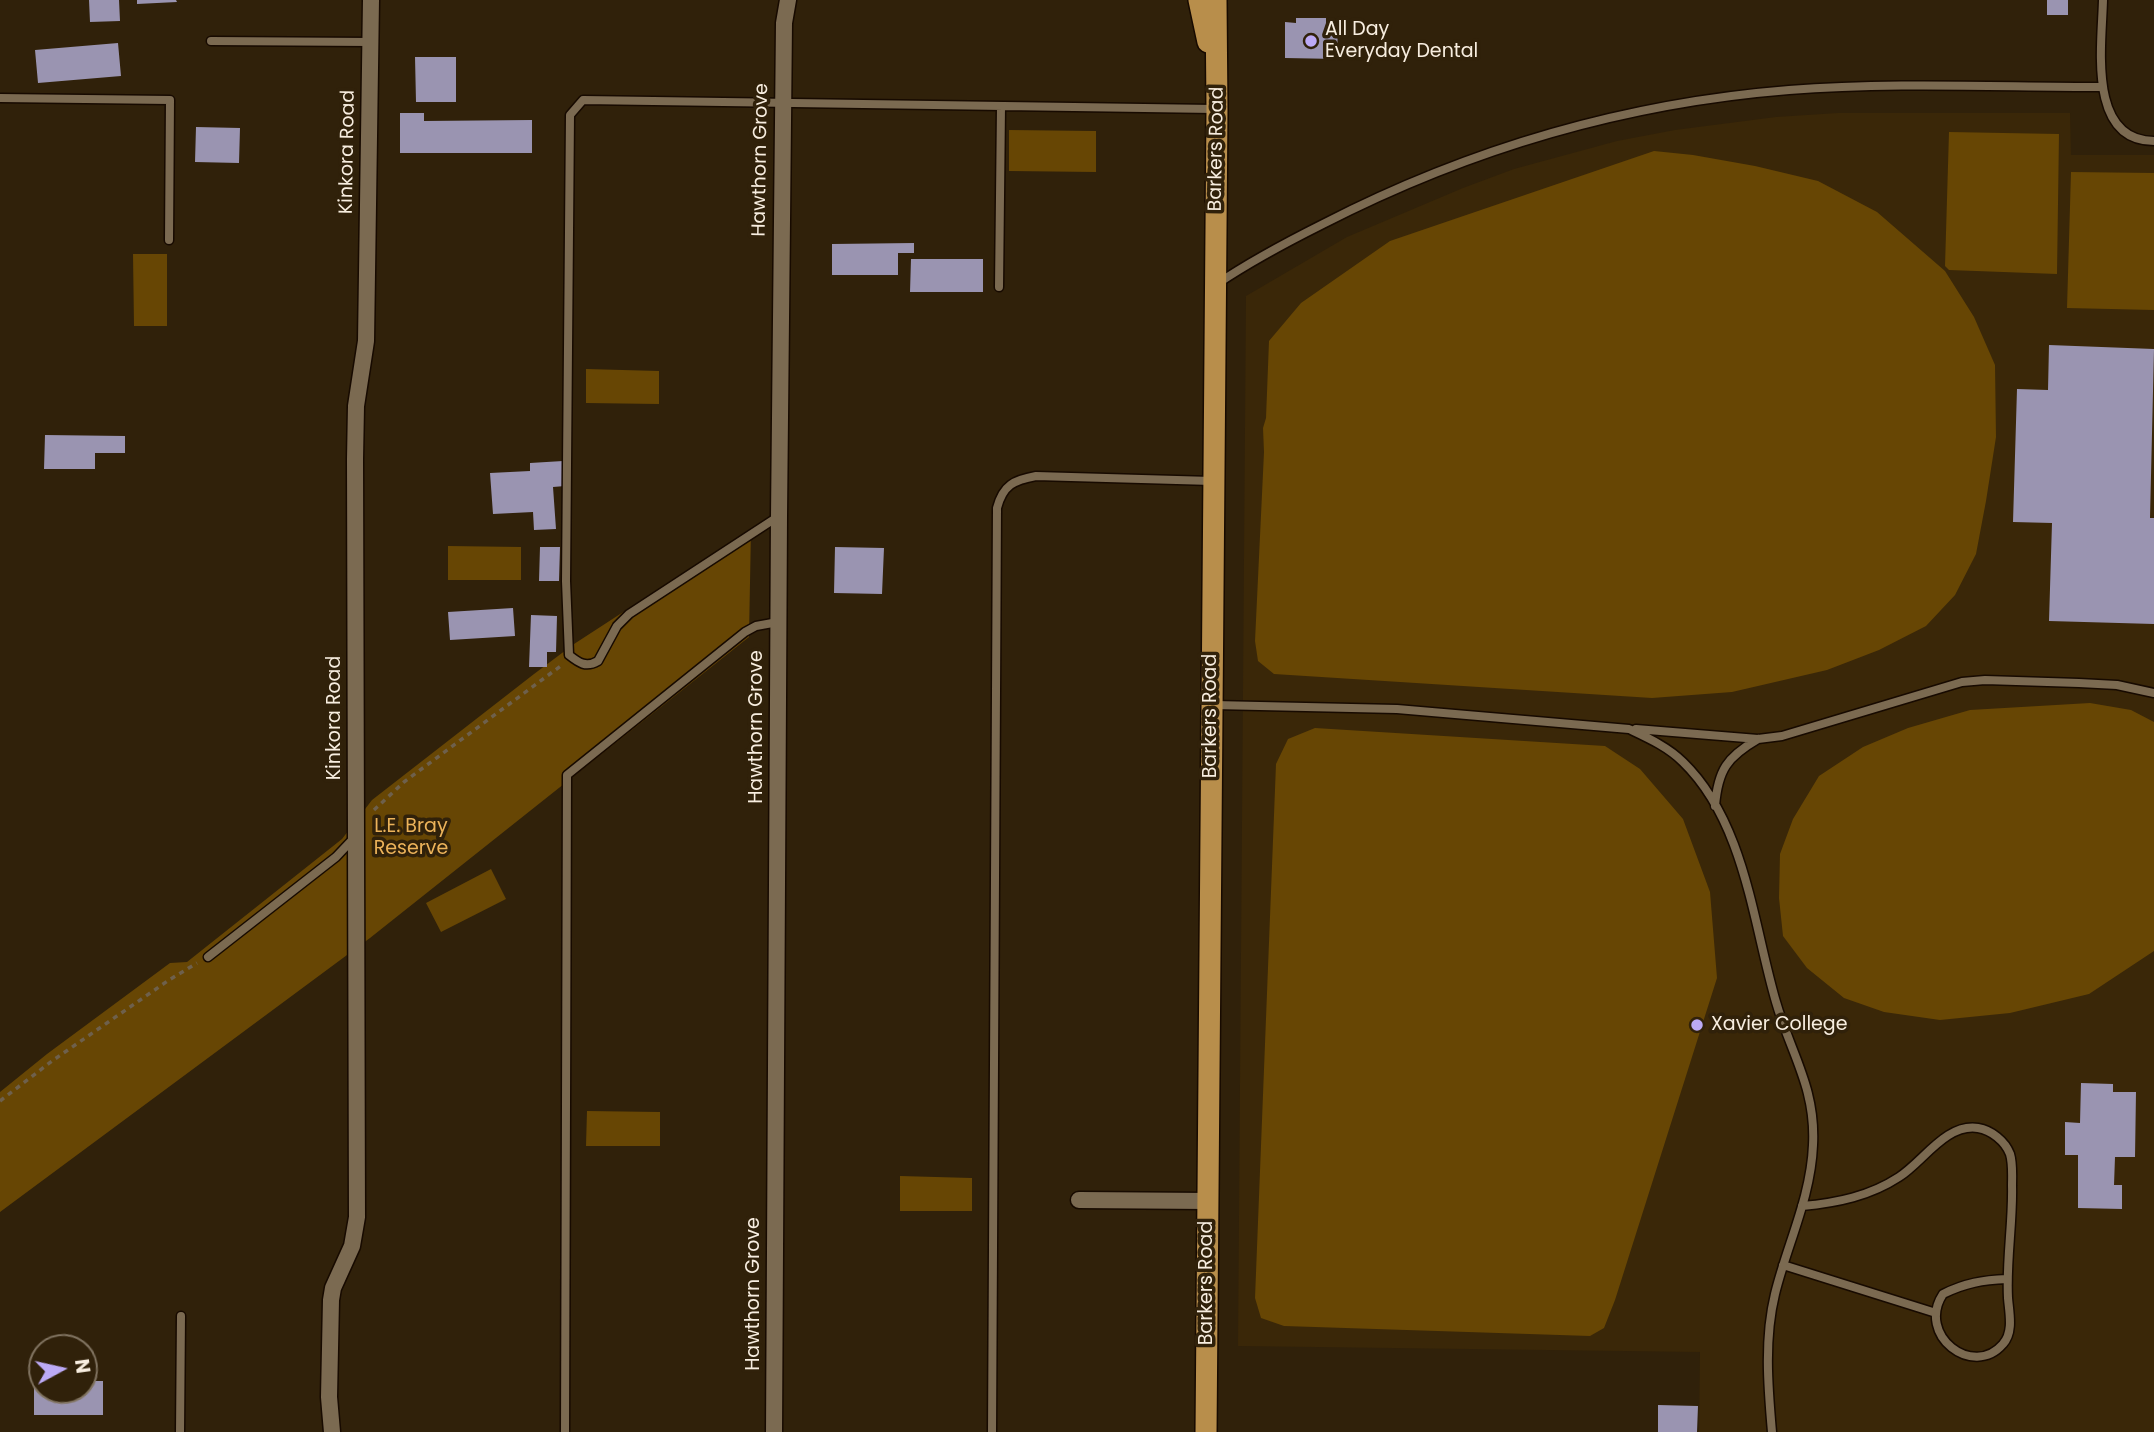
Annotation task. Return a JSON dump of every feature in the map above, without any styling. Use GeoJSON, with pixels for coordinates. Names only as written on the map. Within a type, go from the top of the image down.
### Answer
{"type":"FeatureCollection","features":[{"type":"Feature","properties":{"kind":"main road"},"geometry":{"type":"LineString","coordinates":[[1199,0],[1217,78]]}},
{"type":"Feature","properties":{"kind":"main road","name":"Barkers Road"},"geometry":{"type":"LineString","coordinates":[[1206,1432],[1216,0]]}},
{"type":"Feature","properties":{"kind":"street","name":"Kinkora Road"},"geometry":{"type":"LineString","coordinates":[[332,1432],[329,1397],[331,1300],[333,1288],[352,1246],[357,1217],[355,459],[356,406],[366,341],[371,0]]}},
{"type":"Feature","properties":{"kind":"street","name":"Hawthorn Grove"},"geometry":{"type":"LineString","coordinates":[[780,0],[784,23]]}},
{"type":"Feature","properties":{"kind":"street","name":"Hawthorn Grove"},"geometry":{"type":"LineString","coordinates":[[774,1432],[783,103],[784,23],[788,0]]}},
{"type":"Feature","properties":{"kind":"street"},"geometry":{"type":"LineString","coordinates":[[1079,1200],[1207,1201]]}},
{"type":"Feature","properties":{"kind":"lane"},"geometry":{"type":"LineString","coordinates":[[2103,0],[2101,87],[2112,118],[2128,134],[2143,141],[2154,141]]}},
{"type":"Feature","properties":{"kind":"lane"},"geometry":{"type":"LineString","coordinates":[[211,41],[371,42]]}},
{"type":"Feature","properties":{"kind":"lane"},"geometry":{"type":"LineString","coordinates":[[1215,286],[1243,266],[1414,181],[1519,142],[1640,111],[1747,94],[1831,88],[2101,87]]}},
{"type":"Feature","properties":{"kind":"lane"},"geometry":{"type":"LineString","coordinates":[[0,99],[170,100],[169,240]]}},
{"type":"Feature","properties":{"kind":"lane"},"geometry":{"type":"LineString","coordinates":[[779,516],[629,614],[617,626],[598,661],[587,665],[578,663],[572,657],[568,650],[566,581],[570,115],[583,100],[1217,110]]}},
{"type":"Feature","properties":{"kind":"lane"},"geometry":{"type":"LineString","coordinates":[[999,287],[1001,107]]}},
{"type":"Feature","properties":{"kind":"lane"},"geometry":{"type":"LineString","coordinates":[[992,1432],[997,508],[1000,496],[1013,481],[1036,477],[1213,481]]}},
{"type":"Feature","properties":{"kind":"lane"},"geometry":{"type":"LineString","coordinates":[[565,1432],[567,775],[746,632],[756,626],[778,622]]}},
{"type":"Feature","properties":{"kind":"lane"},"geometry":{"type":"LineString","coordinates":[[1212,705],[1386,708],[1758,739],[1799,732],[1962,682],[1986,680],[2092,683],[2154,693]]}},
{"type":"Feature","properties":{"kind":"lane"},"geometry":{"type":"LineString","coordinates":[[1629,729],[1660,744],[1683,762],[1715,806],[1736,851],[1777,1007],[1807,1082],[1811,1102],[1813,1146],[1802,1206],[1783,1265],[1770,1319],[1768,1372],[1772,1432]]}},
{"type":"Feature","properties":{"kind":"lane"},"geometry":{"type":"LineString","coordinates":[[1715,806],[1717,790],[1727,764],[1738,751],[1758,739]]}},
{"type":"Feature","properties":{"kind":"lane"},"geometry":{"type":"LineString","coordinates":[[208,957],[336,857],[356,836]]}},
{"type":"Feature","properties":{"kind":"lane"},"geometry":{"type":"LineString","coordinates":[[1802,1206],[1856,1198],[1898,1178],[1948,1135],[1965,1128],[1984,1130],[2004,1145],[2012,1163],[2012,1219],[2007,1279],[2009,1331],[2002,1346],[1994,1351],[1977,1356],[1955,1351],[1939,1333],[1936,1313],[1943,1294],[1978,1280],[2007,1279]]}},
{"type":"Feature","properties":{"kind":"lane"},"geometry":{"type":"LineString","coordinates":[[1783,1265],[1936,1313]]}},
{"type":"Feature","properties":{"kind":"lane"},"geometry":{"type":"LineString","coordinates":[[180,1432],[181,1317]]}},
{"type":"Feature","properties":{"kind":"path"},"geometry":{"type":"LineString","coordinates":[[356,836],[375,809],[404,782],[572,657]]}},
{"type":"Feature","properties":{"kind":"path"},"geometry":{"type":"LineString","coordinates":[[0,1101],[169,980],[208,957]]}},
{"type":"Feature","properties":{"kind":"shaded area","name":"Xavier College"},"geometry":{"type":"Polygon","coordinates":[[[1838,113],[2070,113],[2071,155],[2154,155],[2154,1432],[1699,1432],[1700,1352],[1238,1346],[1246,296],[1347,237],[1514,169],[1617,141],[1675,130],[1776,117],[1838,113]]]}},
{"type":"Feature","properties":{"kind":"green space"},"geometry":{"type":"Polygon","coordinates":[[[1009,130],[1096,131],[1096,172],[1009,171],[1009,130]]]}},
{"type":"Feature","properties":{"kind":"green space"},"geometry":{"type":"Polygon","coordinates":[[[1949,132],[2059,134],[2057,274],[1949,270],[1945,266],[1949,132]]]}},
{"type":"Feature","properties":{"kind":"green space"},"geometry":{"type":"Polygon","coordinates":[[[1654,151],[1755,166],[1818,181],[1877,212],[1945,271],[1974,317],[1995,365],[1996,437],[1986,501],[1976,554],[1955,595],[1926,626],[1879,650],[1827,670],[1732,692],[1652,698],[1274,674],[1258,661],[1255,641],[1269,341],[1301,303],[1390,241],[1654,151]]]}},
{"type":"Feature","properties":{"kind":"green space"},"geometry":{"type":"Polygon","coordinates":[[[2071,172],[2154,173],[2154,310],[2067,308],[2071,172]]]}},
{"type":"Feature","properties":{"kind":"green space"},"geometry":{"type":"Polygon","coordinates":[[[133,254],[167,254],[167,326],[134,326],[133,254]]]}},
{"type":"Feature","properties":{"kind":"green space"},"geometry":{"type":"Polygon","coordinates":[[[586,369],[659,371],[659,404],[586,403],[586,369]]]}},
{"type":"Feature","properties":{"kind":"green space","name":"L.E. Bray Reserve"},"geometry":{"type":"Polygon","coordinates":[[[751,529],[749,637],[370,938],[0,1212],[0,1092],[170,963],[187,962],[342,839],[372,800],[574,644],[751,529]]]}},
{"type":"Feature","properties":{"kind":"green space"},"geometry":{"type":"Polygon","coordinates":[[[448,546],[521,547],[521,580],[448,580],[448,546]]]}},
{"type":"Feature","properties":{"kind":"green space"},"geometry":{"type":"Polygon","coordinates":[[[2090,703],[2131,710],[2154,722],[2154,951],[2089,994],[2010,1013],[1940,1020],[1884,1012],[1844,998],[1807,968],[1783,936],[1779,898],[1780,854],[1793,819],[1819,776],[1863,747],[1908,728],[1970,710],[2090,703]]]}},
{"type":"Feature","properties":{"kind":"green space"},"geometry":{"type":"Polygon","coordinates":[[[1315,728],[1605,746],[1640,769],[1683,819],[1710,892],[1717,978],[1615,1300],[1604,1328],[1590,1336],[1284,1326],[1261,1318],[1255,1298],[1276,764],[1288,739],[1315,728]]]}},
{"type":"Feature","properties":{"kind":"green space"},"geometry":{"type":"Polygon","coordinates":[[[491,869],[506,899],[441,932],[426,903],[491,869]]]}},
{"type":"Feature","properties":{"kind":"green space"},"geometry":{"type":"Polygon","coordinates":[[[587,1111],[660,1112],[660,1146],[586,1146],[587,1111]]]}},
{"type":"Feature","properties":{"kind":"green space"},"geometry":{"type":"Polygon","coordinates":[[[900,1176],[972,1178],[972,1211],[900,1211],[900,1176]]]}},
{"type":"Feature","properties":{"kind":"building"},"geometry":{"type":"Polygon","coordinates":[[[89,0],[119,0],[120,21],[90,22],[89,0]]]}},
{"type":"Feature","properties":{"kind":"building"},"geometry":{"type":"Polygon","coordinates":[[[137,0],[176,0],[177,2],[137,4],[137,0]]]}},
{"type":"Feature","properties":{"kind":"building"},"geometry":{"type":"Polygon","coordinates":[[[2047,0],[2068,0],[2068,15],[2047,15],[2047,0]]]}},
{"type":"Feature","properties":{"kind":"building","name":"All Day Everyday Dental"},"geometry":{"type":"Polygon","coordinates":[[[1296,18],[1326,18],[1326,23],[1338,23],[1337,59],[1285,58],[1285,22],[1296,23],[1296,18]]]}},
{"type":"Feature","properties":{"kind":"building"},"geometry":{"type":"Polygon","coordinates":[[[118,43],[121,76],[38,83],[35,50],[118,43]]]}},
{"type":"Feature","properties":{"kind":"building"},"geometry":{"type":"Polygon","coordinates":[[[415,57],[456,57],[456,102],[416,102],[415,57]]]}},
{"type":"Feature","properties":{"kind":"building"},"geometry":{"type":"Polygon","coordinates":[[[400,113],[424,113],[424,121],[532,120],[532,153],[400,153],[400,113]]]}},
{"type":"Feature","properties":{"kind":"building"},"geometry":{"type":"Polygon","coordinates":[[[196,127],[240,128],[239,163],[195,162],[196,127]]]}},
{"type":"Feature","properties":{"kind":"building"},"geometry":{"type":"Polygon","coordinates":[[[914,243],[914,253],[898,253],[898,275],[832,275],[832,244],[914,243]]]}},
{"type":"Feature","properties":{"kind":"building"},"geometry":{"type":"Polygon","coordinates":[[[911,259],[983,259],[983,292],[910,292],[911,259]]]}},
{"type":"Feature","properties":{"kind":"building"},"geometry":{"type":"Polygon","coordinates":[[[2049,345],[2154,349],[2150,518],[2154,518],[2154,624],[2049,621],[2052,523],[2013,522],[2017,389],[2048,390],[2049,345]]]}},
{"type":"Feature","properties":{"kind":"building"},"geometry":{"type":"Polygon","coordinates":[[[45,435],[125,436],[125,453],[95,453],[95,469],[44,469],[45,435]]]}},
{"type":"Feature","properties":{"kind":"building"},"geometry":{"type":"Polygon","coordinates":[[[563,461],[565,486],[553,487],[556,529],[534,530],[533,512],[493,514],[490,473],[530,471],[530,463],[563,461]]]}},
{"type":"Feature","properties":{"kind":"building"},"geometry":{"type":"Polygon","coordinates":[[[540,547],[560,547],[559,581],[539,581],[540,547]]]}},
{"type":"Feature","properties":{"kind":"building"},"geometry":{"type":"Polygon","coordinates":[[[835,547],[884,548],[882,594],[834,593],[835,547]]]}},
{"type":"Feature","properties":{"kind":"building"},"geometry":{"type":"Polygon","coordinates":[[[513,608],[515,636],[450,640],[448,612],[513,608]]]}},
{"type":"Feature","properties":{"kind":"building"},"geometry":{"type":"Polygon","coordinates":[[[531,615],[557,616],[556,652],[547,652],[547,667],[529,667],[531,615]]]}},
{"type":"Feature","properties":{"kind":"building"},"geometry":{"type":"Polygon","coordinates":[[[2081,1083],[2113,1084],[2113,1092],[2136,1092],[2135,1157],[2115,1157],[2114,1185],[2122,1185],[2122,1209],[2078,1208],[2078,1155],[2065,1155],[2065,1122],[2080,1123],[2081,1083]]]}},
{"type":"Feature","properties":{"kind":"building"},"geometry":{"type":"Polygon","coordinates":[[[98,1381],[103,1381],[103,1415],[34,1415],[34,1404],[98,1404],[98,1381]]]}},
{"type":"Feature","properties":{"kind":"building"},"geometry":{"type":"Polygon","coordinates":[[[1658,1405],[1698,1406],[1697,1432],[1658,1432],[1658,1405]]]}},
{"type":"Feature","properties":{"kind":"place","name":"All Day Everyday Dental"},"geometry":{"type":"Point","coordinates":[1311,41]}},
{"type":"Feature","properties":{"kind":"place","name":"Xavier College"},"geometry":{"type":"Point","coordinates":[1697,1025]}}]}
